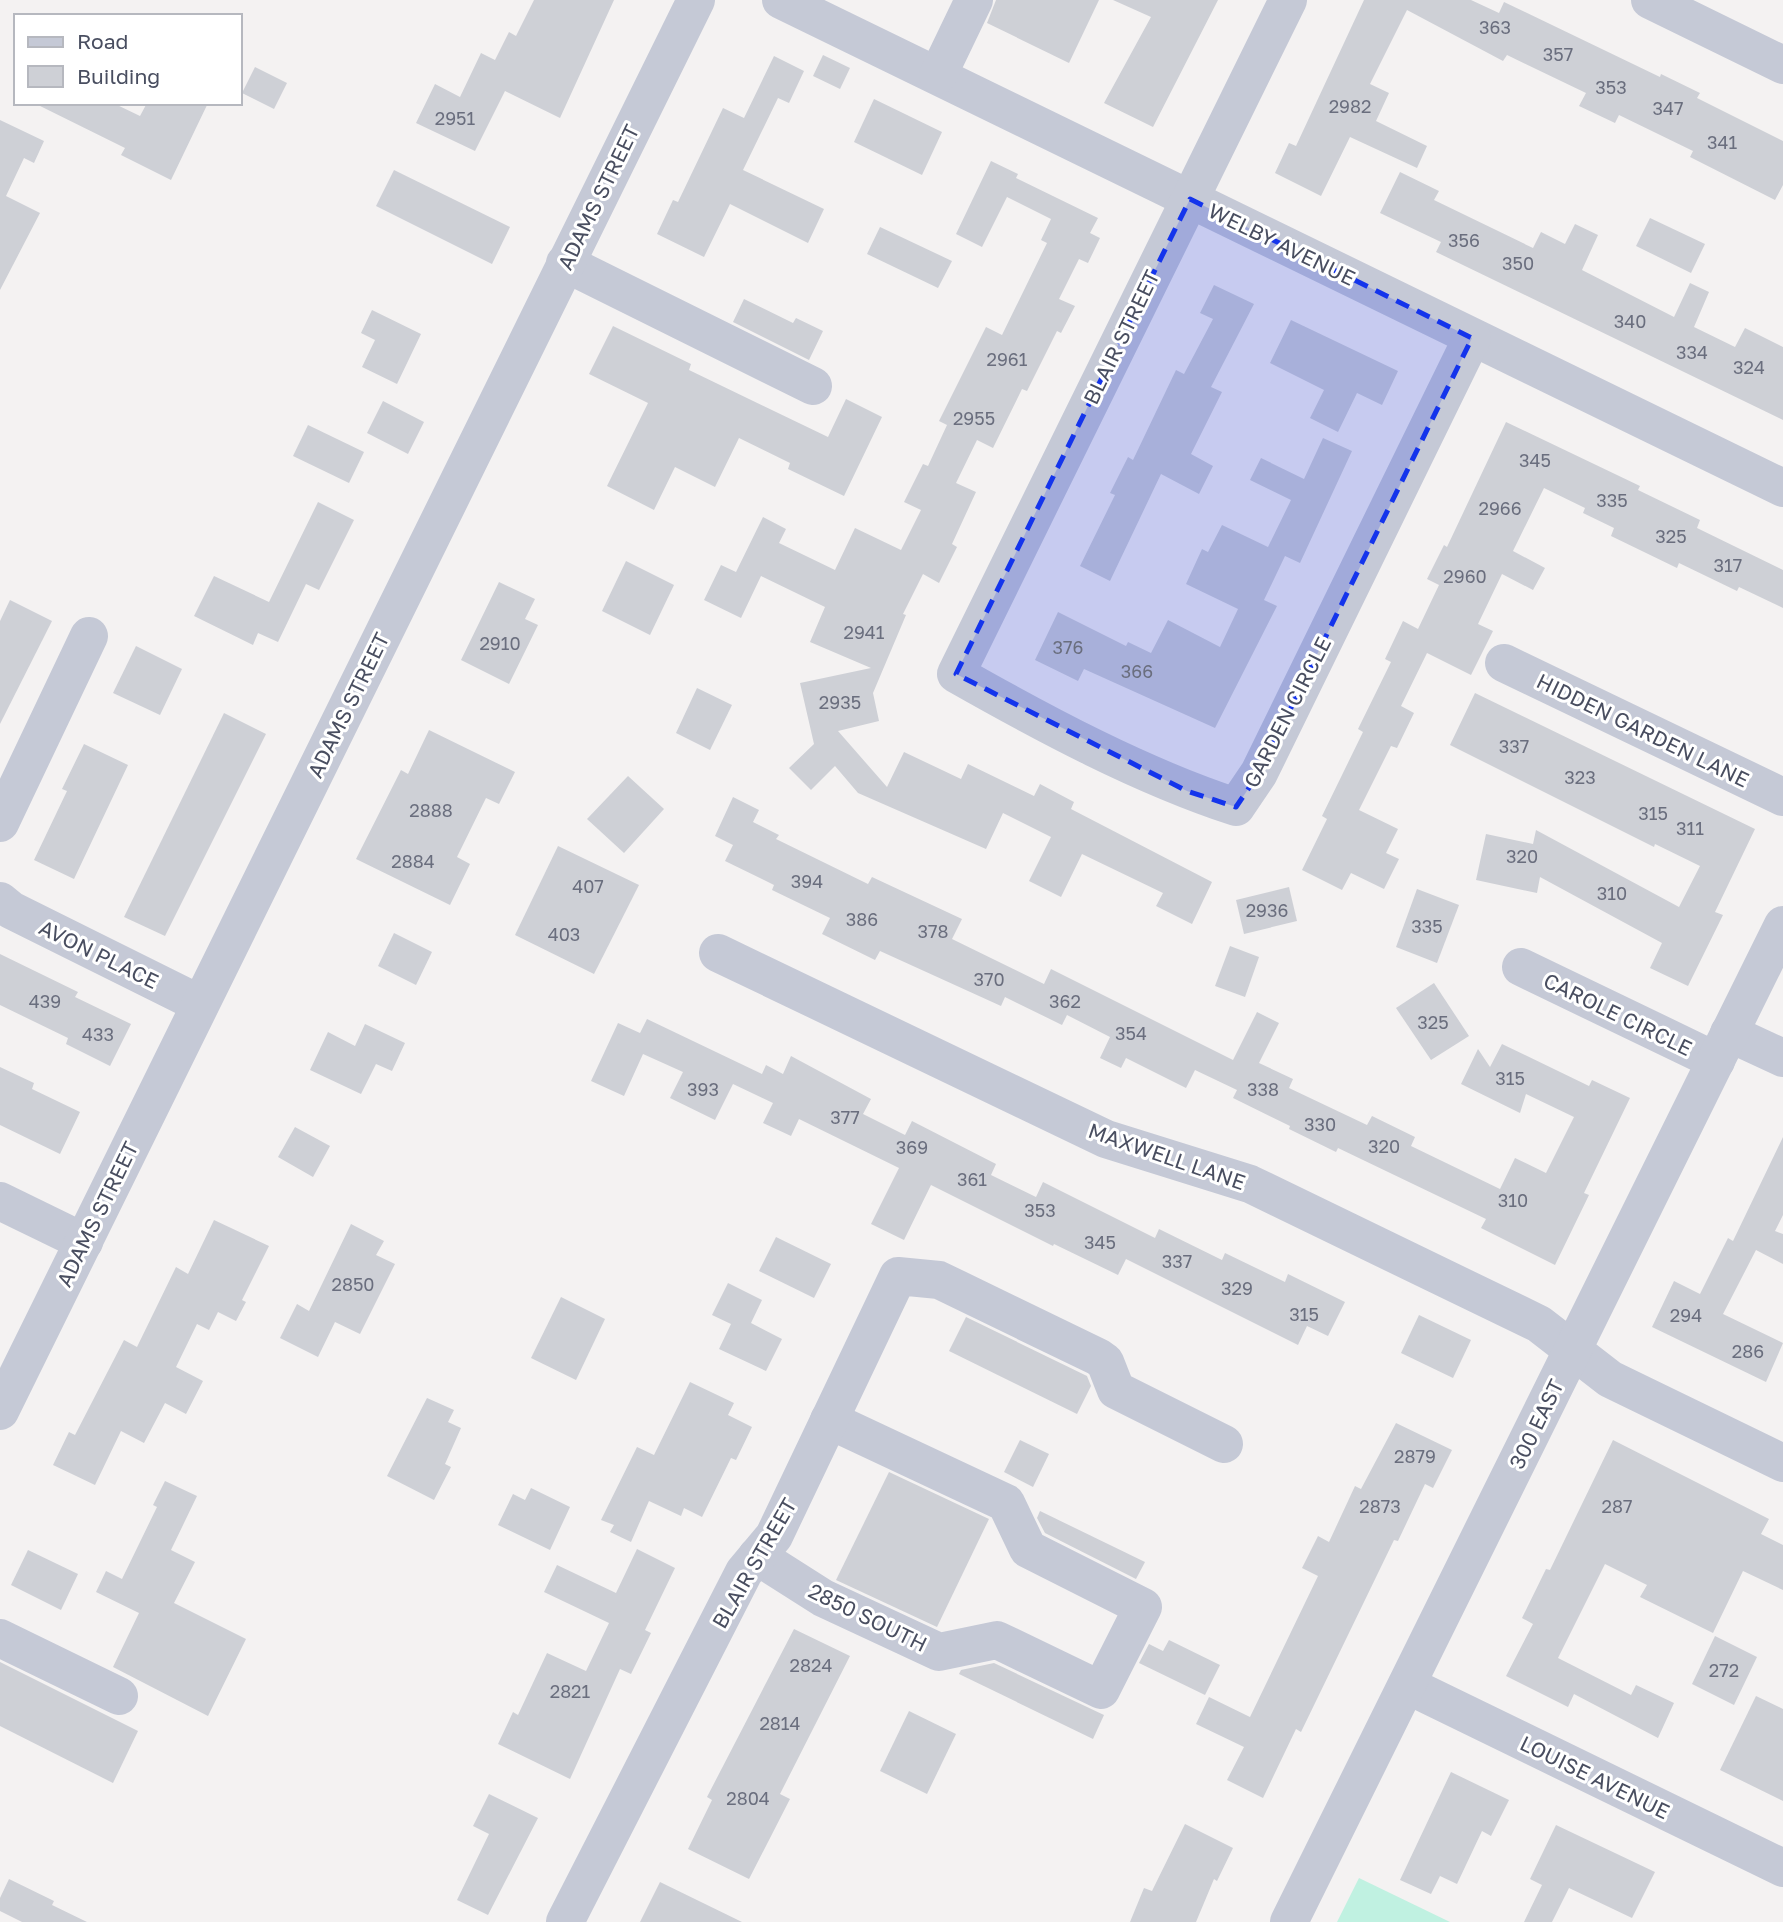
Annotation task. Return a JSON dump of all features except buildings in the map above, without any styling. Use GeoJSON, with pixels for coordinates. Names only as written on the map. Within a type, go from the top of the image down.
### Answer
{"type":"FeatureCollection","features":[{"type":"Feature","properties":{"kind":"street","name":"ADAMS STREET"},"geometry":{"type":"LineString","coordinates":[[0,1411],[696,0]]}},
{"type":"Feature","properties":{"kind":"street","name":"WELBY AVENUE"},"geometry":{"type":"LineString","coordinates":[[782,0],[1783,488]]}},
{"type":"Feature","properties":{"kind":"street"},"geometry":{"type":"LineString","coordinates":[[938,75],[974,0]]}},
{"type":"Feature","properties":{"kind":"street","name":"BLAIR STREET"},"geometry":{"type":"LineString","coordinates":[[956,674],[1288,0]]}},
{"type":"Feature","properties":{"kind":"street"},"geometry":{"type":"LineString","coordinates":[[1650,0],[1783,65]]}},
{"type":"Feature","properties":{"kind":"street"},"geometry":{"type":"LineString","coordinates":[[565,263],[813,386]]}},
{"type":"Feature","properties":{"kind":"street","name":"GARDEN CIRCLE"},"geometry":{"type":"LineString","coordinates":[[956,674],[999,699],[1187,791],[1236,807],[1259,773],[1472,338]]}},
{"type":"Feature","properties":{"kind":"street"},"geometry":{"type":"LineString","coordinates":[[0,823],[89,636]]}},
{"type":"Feature","properties":{"kind":"street","name":"HIDDEN GARDEN LANE"},"geometry":{"type":"LineString","coordinates":[[1504,663],[1783,797]]}},
{"type":"Feature","properties":{"kind":"street","name":"AVON PLACE"},"geometry":{"type":"LineString","coordinates":[[0,901],[10,911],[200,1004]]}},
{"type":"Feature","properties":{"kind":"street","name":"300 EAST"},"geometry":{"type":"LineString","coordinates":[[1289,1922],[1783,925]]}},
{"type":"Feature","properties":{"kind":"street","name":"MAXWELL LANE"},"geometry":{"type":"LineString","coordinates":[[718,953],[1106,1139],[1251,1184],[1539,1324],[1610,1379],[1783,1464]]}},
{"type":"Feature","properties":{"kind":"street","name":"CAROLE CIRCLE"},"geometry":{"type":"LineString","coordinates":[[1521,967],[1723,1047],[1783,1058]]}},
{"type":"Feature","properties":{"kind":"street"},"geometry":{"type":"LineString","coordinates":[[0,1201],[84,1242]]}},
{"type":"Feature","properties":{"kind":"street","name":"BLAIR STREET"},"geometry":{"type":"LineString","coordinates":[[574,1919],[744,1572],[774,1536],[898,1276],[939,1280],[1098,1357],[1105,1362],[1116,1390],[1224,1444]]}},
{"type":"Feature","properties":{"kind":"street","name":"2850 SOUTH"},"geometry":{"type":"LineString","coordinates":[[757,1556],[823,1598],[939,1652],[997,1640],[1101,1689],[1143,1607],[1028,1549],[1006,1503],[829,1420]]}},
{"type":"Feature","properties":{"kind":"street"},"geometry":{"type":"LineString","coordinates":[[0,1638],[119,1696]]}},
{"type":"Feature","properties":{"kind":"street","name":"LOUISE AVENUE"},"geometry":{"type":"LineString","coordinates":[[1407,1685],[1783,1868]]}},
{"type":"Feature","properties":{"kind":"highlighted area"},"geometry":{"type":"Polygon","coordinates":[[[1190,199],[1472,338],[1259,773],[1236,807],[1187,791],[956,674],[1190,199]]]}},
{"type":"Feature","properties":{"kind":"green space"},"geometry":{"type":"Polygon","coordinates":[[[1359,1878],[1450,1922],[1337,1922],[1359,1878]]]}}]}
